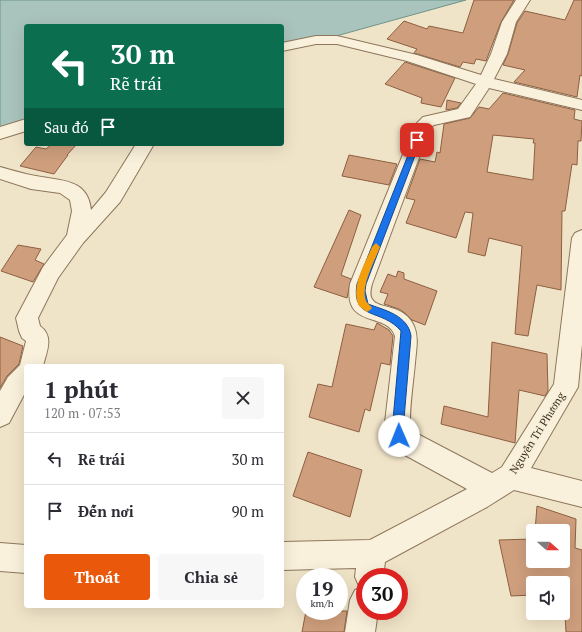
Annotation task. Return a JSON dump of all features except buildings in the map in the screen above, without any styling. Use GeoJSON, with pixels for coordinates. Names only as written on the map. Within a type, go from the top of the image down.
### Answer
{"type":"FeatureCollection","features":[{"type":"Feature","properties":{"kind":"street"},"geometry":{"type":"LineString","coordinates":[[523,0],[509,22],[499,54],[485,82],[464,113],[429,121],[423,125],[361,284],[360,297],[364,306],[389,315],[405,330],[406,336],[398,431],[401,439],[501,482],[582,494]]}},
{"type":"Feature","properties":{"kind":"street"},"geometry":{"type":"LineString","coordinates":[[284,47],[316,40],[337,40],[412,58],[485,82],[582,105]]}},
{"type":"Feature","properties":{"kind":"street"},"geometry":{"type":"LineString","coordinates":[[0,133],[24,126]]}},
{"type":"Feature","properties":{"kind":"street"},"geometry":{"type":"LineString","coordinates":[[32,364],[38,337],[30,331],[28,318],[50,273],[76,238],[113,197],[144,146]]}},
{"type":"Feature","properties":{"kind":"street"},"geometry":{"type":"LineString","coordinates":[[0,173],[30,182],[69,189],[76,194],[81,200],[81,218],[76,238]]}},
{"type":"Feature","properties":{"kind":"street","name":"Nguyễn Tri Phương"},"geometry":{"type":"LineString","coordinates":[[284,556],[371,566],[501,482],[566,387],[582,238]]}},
{"type":"Feature","properties":{"kind":"street"},"geometry":{"type":"LineString","coordinates":[[0,415],[16,385],[24,375]]}},
{"type":"Feature","properties":{"kind":"street"},"geometry":{"type":"LineString","coordinates":[[0,557],[24,559]]}},
{"type":"Feature","properties":{"kind":"street"},"geometry":{"type":"LineString","coordinates":[[360,632],[362,620]]}},
{"type":"Feature","properties":{"kind":"water"},"geometry":{"type":"Polygon","coordinates":[[[0,0],[466,0],[284,50],[284,24],[24,24],[24,123],[0,129],[0,0]]]}},
{"type":"Feature","properties":{"kind":"slow traffic"},"geometry":{"type":"LineString","coordinates":[[367,308],[362,303],[360,297],[361,284],[376,247]]}},
{"type":"Feature","properties":{"kind":"route"},"geometry":{"type":"LineString","coordinates":[[399,436],[398,431],[406,336],[405,330],[403,326],[389,315],[364,306],[360,297],[360,291],[361,284],[417,140]]}}]}
